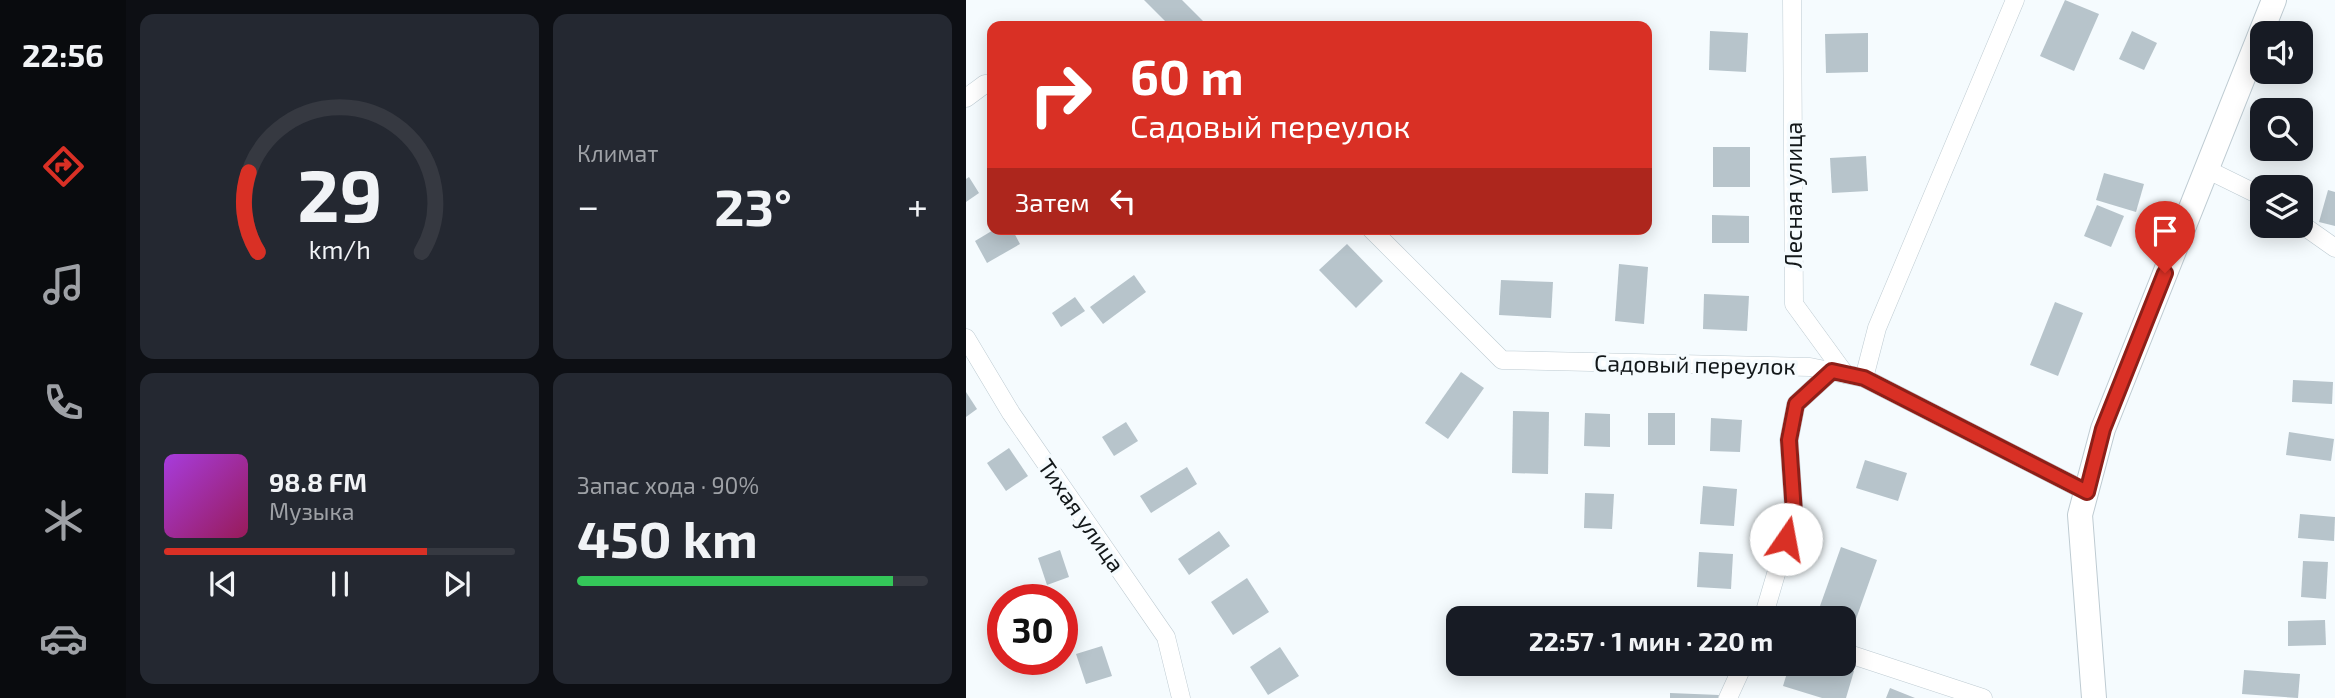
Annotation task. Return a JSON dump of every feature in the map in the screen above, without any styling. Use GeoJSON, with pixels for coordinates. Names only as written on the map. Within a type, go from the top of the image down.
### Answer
{"type":"FeatureCollection","features":[{"type":"Feature","properties":{"kind":"street","name":"Лесная улица"},"geometry":{"type":"LineString","coordinates":[[1792,0],[1794,304],[1839,373]]}},
{"type":"Feature","properties":{"kind":"street"},"geometry":{"type":"LineString","coordinates":[[1864,378],[1877,328],[2015,0]]}},
{"type":"Feature","properties":{"kind":"street"},"geometry":{"type":"LineString","coordinates":[[2094,698],[2080,515],[2103,429],[2274,0]]}},
{"type":"Feature","properties":{"kind":"street"},"geometry":{"type":"LineString","coordinates":[[966,98],[987,84]]}},
{"type":"Feature","properties":{"kind":"street"},"geometry":{"type":"LineString","coordinates":[[2206,169],[2250,191]]}},
{"type":"Feature","properties":{"kind":"street"},"geometry":{"type":"LineString","coordinates":[[2313,232],[2335,248]]}},
{"type":"Feature","properties":{"kind":"street","name":"Садовый переулок"},"geometry":{"type":"LineString","coordinates":[[1377,235],[1502,360],[1810,366],[1864,378],[2087,492]]}},
{"type":"Feature","properties":{"kind":"street","name":"Тихая улица"},"geometry":{"type":"LineString","coordinates":[[966,338],[1011,413],[1166,637],[1181,698]]}},
{"type":"Feature","properties":{"kind":"street"},"geometry":{"type":"LineString","coordinates":[[1767,606],[1794,513],[1789,440],[1796,404],[1839,373]]}},
{"type":"Feature","properties":{"kind":"street"},"geometry":{"type":"LineString","coordinates":[[1856,656],[1983,698]]}},
{"type":"Feature","properties":{"kind":"street"},"geometry":{"type":"LineString","coordinates":[[1728,698],[1738,676]]}},
{"type":"Feature","properties":{"kind":"building"},"geometry":{"type":"Polygon","coordinates":[[[1144,0],[1182,0],[1203,21],[1165,21],[1144,0]]]}},
{"type":"Feature","properties":{"kind":"building"},"geometry":{"type":"Polygon","coordinates":[[[2065,0],[2099,14],[2074,71],[2040,56],[2065,0]]]}},
{"type":"Feature","properties":{"kind":"building"},"geometry":{"type":"Polygon","coordinates":[[[1710,31],[1748,33],[1746,72],[1709,70],[1710,31]]]}},
{"type":"Feature","properties":{"kind":"building"},"geometry":{"type":"Polygon","coordinates":[[[2132,31],[2157,43],[2144,70],[2119,59],[2132,31]]]}},
{"type":"Feature","properties":{"kind":"building"},"geometry":{"type":"Polygon","coordinates":[[[1868,33],[1868,72],[1826,73],[1825,34],[1868,33]]]}},
{"type":"Feature","properties":{"kind":"building"},"geometry":{"type":"Polygon","coordinates":[[[1713,147],[1750,147],[1750,187],[1713,187],[1713,147]]]}},
{"type":"Feature","properties":{"kind":"building"},"geometry":{"type":"Polygon","coordinates":[[[1866,156],[1868,191],[1832,193],[1830,158],[1866,156]]]}},
{"type":"Feature","properties":{"kind":"building"},"geometry":{"type":"Polygon","coordinates":[[[2104,173],[2144,184],[2136,212],[2096,200],[2104,173]]]}},
{"type":"Feature","properties":{"kind":"building"},"geometry":{"type":"Polygon","coordinates":[[[969,177],[979,193],[966,202],[966,179],[969,177]]]}},
{"type":"Feature","properties":{"kind":"building"},"geometry":{"type":"Polygon","coordinates":[[[2328,190],[2335,192],[2335,226],[2319,222],[2328,190]]]}},
{"type":"Feature","properties":{"kind":"building"},"geometry":{"type":"Polygon","coordinates":[[[2097,205],[2124,216],[2111,247],[2084,236],[2097,205]]]}},
{"type":"Feature","properties":{"kind":"building"},"geometry":{"type":"Polygon","coordinates":[[[1712,215],[1749,216],[1749,243],[1712,243],[1712,215]]]}},
{"type":"Feature","properties":{"kind":"building"},"geometry":{"type":"Polygon","coordinates":[[[987,234],[1015,235],[1020,244],[987,263],[975,241],[987,234]]]}},
{"type":"Feature","properties":{"kind":"building"},"geometry":{"type":"Polygon","coordinates":[[[1347,244],[1383,281],[1356,308],[1319,270],[1347,244]]]}},
{"type":"Feature","properties":{"kind":"building"},"geometry":{"type":"Polygon","coordinates":[[[1619,264],[1648,267],[1644,324],[1615,321],[1619,264]]]}},
{"type":"Feature","properties":{"kind":"building"},"geometry":{"type":"Polygon","coordinates":[[[1134,275],[1146,292],[1103,324],[1090,307],[1134,275]]]}},
{"type":"Feature","properties":{"kind":"building"},"geometry":{"type":"Polygon","coordinates":[[[1501,280],[1553,282],[1551,318],[1499,315],[1501,280]]]}},
{"type":"Feature","properties":{"kind":"building"},"geometry":{"type":"Polygon","coordinates":[[[1704,294],[1749,296],[1747,331],[1703,329],[1704,294]]]}},
{"type":"Feature","properties":{"kind":"building"},"geometry":{"type":"Polygon","coordinates":[[[1075,297],[1085,311],[1061,327],[1052,313],[1075,297]]]}},
{"type":"Feature","properties":{"kind":"building"},"geometry":{"type":"Polygon","coordinates":[[[2055,302],[2083,313],[2058,376],[2030,365],[2055,302]]]}},
{"type":"Feature","properties":{"kind":"building"},"geometry":{"type":"Polygon","coordinates":[[[1461,372],[1484,388],[1448,439],[1425,423],[1461,372]]]}},
{"type":"Feature","properties":{"kind":"building"},"geometry":{"type":"Polygon","coordinates":[[[2293,380],[2333,382],[2332,404],[2292,402],[2293,380]]]}},
{"type":"Feature","properties":{"kind":"building"},"geometry":{"type":"Polygon","coordinates":[[[966,392],[977,409],[966,417],[966,392]]]}},
{"type":"Feature","properties":{"kind":"building"},"geometry":{"type":"Polygon","coordinates":[[[1513,411],[1549,412],[1548,474],[1512,473],[1513,411]]]}},
{"type":"Feature","properties":{"kind":"building"},"geometry":{"type":"Polygon","coordinates":[[[1585,413],[1610,414],[1610,447],[1584,446],[1585,413]]]}},
{"type":"Feature","properties":{"kind":"building"},"geometry":{"type":"Polygon","coordinates":[[[1648,413],[1675,413],[1675,445],[1648,445],[1648,413]]]}},
{"type":"Feature","properties":{"kind":"building"},"geometry":{"type":"Polygon","coordinates":[[[1711,418],[1742,420],[1740,452],[1710,451],[1711,418]]]}},
{"type":"Feature","properties":{"kind":"building"},"geometry":{"type":"Polygon","coordinates":[[[1126,422],[1138,441],[1114,456],[1102,437],[1126,422]]]}},
{"type":"Feature","properties":{"kind":"building"},"geometry":{"type":"Polygon","coordinates":[[[2289,432],[2334,439],[2331,461],[2286,455],[2289,432]]]}},
{"type":"Feature","properties":{"kind":"building"},"geometry":{"type":"Polygon","coordinates":[[[1009,448],[1028,476],[1006,491],[987,463],[1009,448]]]}},
{"type":"Feature","properties":{"kind":"building"},"geometry":{"type":"Polygon","coordinates":[[[1865,460],[1907,473],[1898,501],[1856,488],[1865,460]]]}},
{"type":"Feature","properties":{"kind":"building"},"geometry":{"type":"Polygon","coordinates":[[[1187,467],[1197,484],[1151,513],[1140,496],[1187,467]]]}},
{"type":"Feature","properties":{"kind":"building"},"geometry":{"type":"Polygon","coordinates":[[[1703,486],[1737,489],[1734,526],[1700,524],[1703,486]]]}},
{"type":"Feature","properties":{"kind":"building"},"geometry":{"type":"Polygon","coordinates":[[[1585,493],[1614,494],[1612,529],[1584,528],[1585,493]]]}},
{"type":"Feature","properties":{"kind":"building"},"geometry":{"type":"Polygon","coordinates":[[[2300,514],[2335,517],[2334,541],[2298,538],[2300,514]]]}},
{"type":"Feature","properties":{"kind":"building"},"geometry":{"type":"Polygon","coordinates":[[[1219,531],[1230,546],[1189,575],[1178,559],[1219,531]]]}},
{"type":"Feature","properties":{"kind":"building"},"geometry":{"type":"Polygon","coordinates":[[[1841,547],[1877,560],[1856,619],[1856,606],[1820,606],[1841,547]]]}},
{"type":"Feature","properties":{"kind":"building"},"geometry":{"type":"Polygon","coordinates":[[[1060,550],[1069,577],[1047,584],[1038,558],[1060,550]]]}},
{"type":"Feature","properties":{"kind":"building"},"geometry":{"type":"Polygon","coordinates":[[[1699,552],[1733,554],[1731,589],[1697,587],[1699,552]]]}},
{"type":"Feature","properties":{"kind":"building"},"geometry":{"type":"Polygon","coordinates":[[[2303,561],[2328,562],[2326,599],[2301,597],[2303,561]]]}},
{"type":"Feature","properties":{"kind":"building"},"geometry":{"type":"Polygon","coordinates":[[[1247,578],[1269,612],[1233,635],[1211,602],[1247,578]]]}},
{"type":"Feature","properties":{"kind":"building"},"geometry":{"type":"Polygon","coordinates":[[[2325,620],[2326,645],[2288,646],[2288,621],[2325,620]]]}},
{"type":"Feature","properties":{"kind":"building"},"geometry":{"type":"Polygon","coordinates":[[[1102,646],[1112,676],[1086,684],[1078,653],[1102,646]]]}},
{"type":"Feature","properties":{"kind":"building"},"geometry":{"type":"Polygon","coordinates":[[[1280,647],[1299,676],[1268,695],[1250,667],[1280,647]]]}},
{"type":"Feature","properties":{"kind":"building"},"geometry":{"type":"Polygon","coordinates":[[[2244,670],[2300,674],[2298,698],[2242,694],[2244,670]]]}},
{"type":"Feature","properties":{"kind":"building"},"geometry":{"type":"Polygon","coordinates":[[[1786,676],[1853,676],[1846,698],[1822,698],[1783,686],[1786,676]]]}},
{"type":"Feature","properties":{"kind":"building"},"geometry":{"type":"Polygon","coordinates":[[[1890,688],[1915,698],[1886,698],[1890,688]]]}},
{"type":"Feature","properties":{"kind":"building"},"geometry":{"type":"Polygon","coordinates":[[[1670,693],[1719,695],[1718,698],[1670,698],[1670,693]]]}},
{"type":"Feature","properties":{"kind":"route"},"geometry":{"type":"LineString","coordinates":[[1786,539],[1794,513],[1789,440],[1796,404],[1832,371],[1864,378],[2087,492],[2103,429],[2165,273]]}}]}
